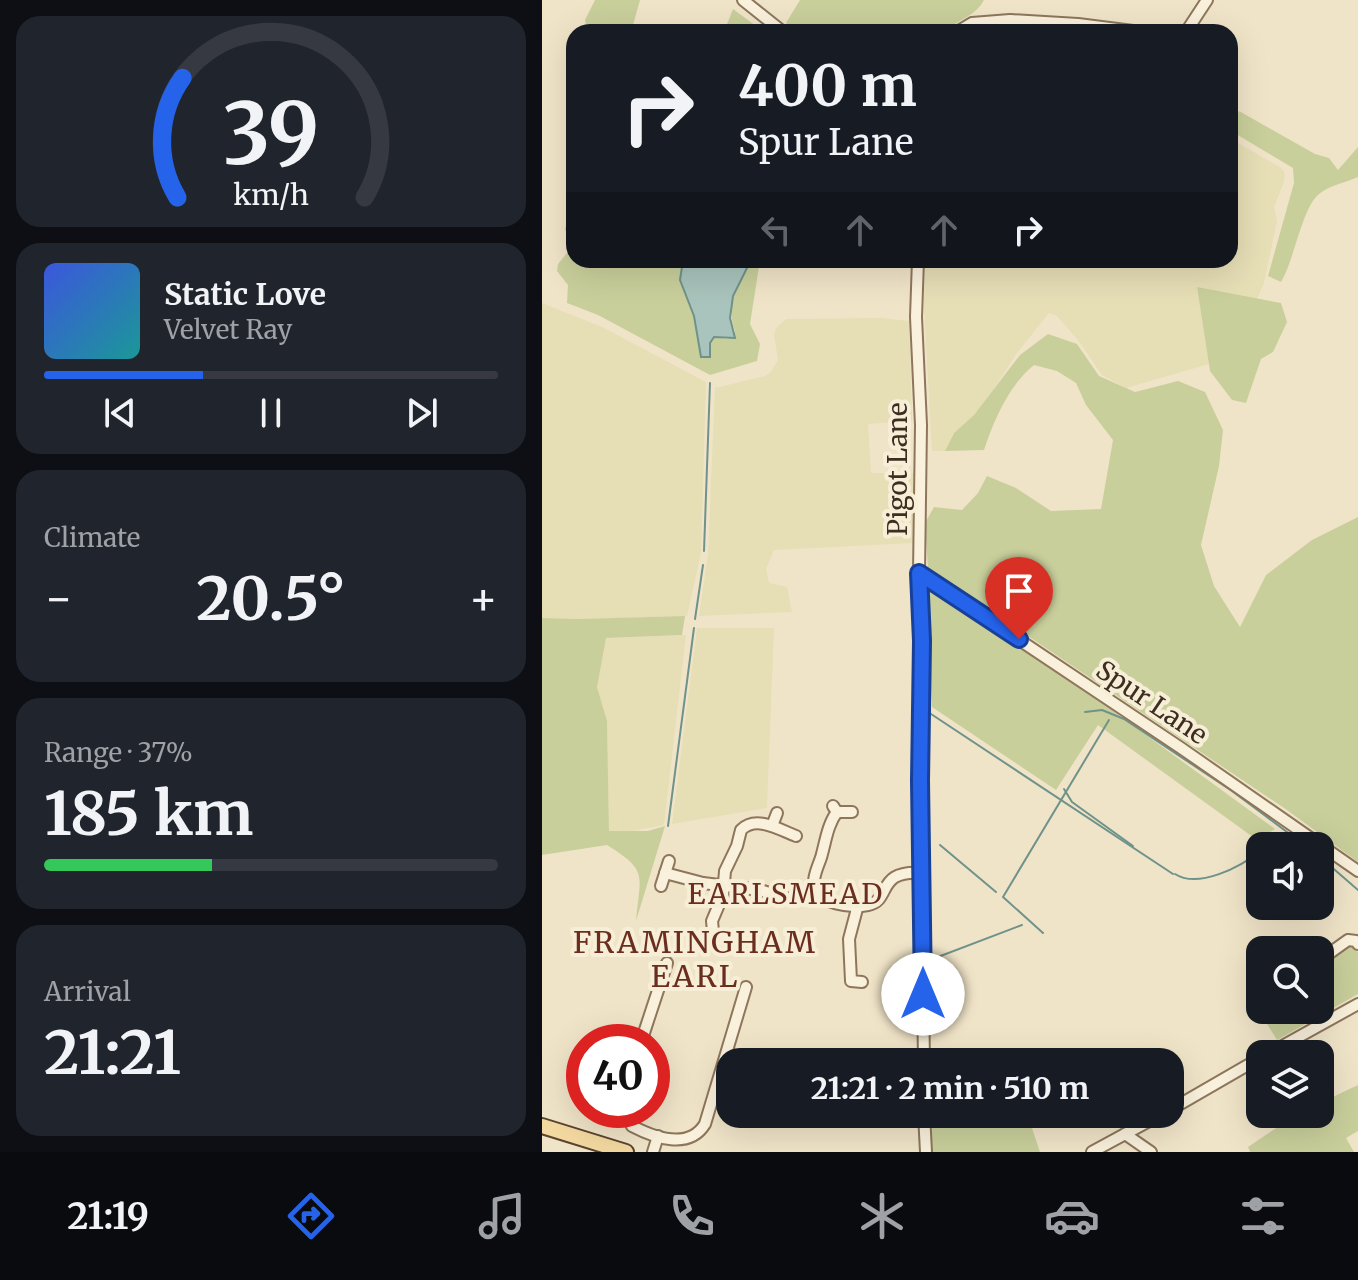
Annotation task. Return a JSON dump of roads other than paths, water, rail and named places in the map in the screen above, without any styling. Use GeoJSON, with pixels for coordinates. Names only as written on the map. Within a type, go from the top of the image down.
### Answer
{"type":"FeatureCollection","features":[{"type":"Feature","properties":{"kind":"main road"},"geometry":{"type":"LineString","coordinates":[[542,1126],[604,1149],[626,1152]]}},
{"type":"Feature","properties":{"kind":"street"},"geometry":{"type":"LineString","coordinates":[[743,0],[773,24]]}},
{"type":"Feature","properties":{"kind":"street"},"geometry":{"type":"LineString","coordinates":[[1191,24],[1207,0]]}},
{"type":"Feature","properties":{"kind":"street"},"geometry":{"type":"LineString","coordinates":[[970,24],[1010,20],[1078,24]]}},
{"type":"Feature","properties":{"kind":"street","name":"Pigot Lane"},"geometry":{"type":"LineString","coordinates":[[918,268],[924,1048]]}},
{"type":"Feature","properties":{"kind":"street","name":"Spur Lane"},"geometry":{"type":"LineString","coordinates":[[919,573],[1358,871]]}},
{"type":"Feature","properties":{"kind":"street"},"geometry":{"type":"LineString","coordinates":[[852,812],[835,809],[816,871],[816,890],[827,900],[858,905],[873,903],[896,874],[908,871],[923,873]]}},
{"type":"Feature","properties":{"kind":"street"},"geometry":{"type":"LineString","coordinates":[[772,826],[777,813]]}},
{"type":"Feature","properties":{"kind":"street"},"geometry":{"type":"LineString","coordinates":[[712,932],[712,921],[723,895],[725,871],[741,830],[753,823],[772,826],[796,836]]}},
{"type":"Feature","properties":{"kind":"street"},"geometry":{"type":"LineString","coordinates":[[661,886],[669,861]]}},
{"type":"Feature","properties":{"kind":"street"},"geometry":{"type":"LineString","coordinates":[[665,873],[723,886],[760,890],[789,899],[801,898],[816,890]]}},
{"type":"Feature","properties":{"kind":"street"},"geometry":{"type":"LineString","coordinates":[[852,982],[849,939],[858,905]]}},
{"type":"Feature","properties":{"kind":"street"},"geometry":{"type":"LineString","coordinates":[[1334,950],[1348,940],[1358,944]]}},
{"type":"Feature","properties":{"kind":"street"},"geometry":{"type":"LineString","coordinates":[[647,1024],[667,963]]}},
{"type":"Feature","properties":{"kind":"street"},"geometry":{"type":"LineString","coordinates":[[637,1128],[658,1136],[684,1140],[700,1132],[746,987]]}},
{"type":"Feature","properties":{"kind":"street"},"geometry":{"type":"LineString","coordinates":[[1293,1040],[1358,1004]]}},
{"type":"Feature","properties":{"kind":"street"},"geometry":{"type":"LineString","coordinates":[[1184,1102],[1246,1066]]}},
{"type":"Feature","properties":{"kind":"street"},"geometry":{"type":"LineString","coordinates":[[925,1128],[926,1152]]}},
{"type":"Feature","properties":{"kind":"street"},"geometry":{"type":"LineString","coordinates":[[1092,1152],[1136,1128]]}},
{"type":"Feature","properties":{"kind":"street"},"geometry":{"type":"LineString","coordinates":[[1125,1134],[1151,1152]]}},
{"type":"Feature","properties":{"kind":"street"},"geometry":{"type":"LineString","coordinates":[[653,1152],[658,1136]]}},
{"type":"Feature","properties":{"kind":"water"},"geometry":{"type":"Polygon","coordinates":[[[682,268],[747,268],[733,296],[730,318],[735,338],[714,337],[710,343],[710,357],[701,357],[694,316],[680,280],[682,268]]]}},
{"type":"Feature","properties":{"kind":"waterway"},"geometry":{"type":"LineString","coordinates":[[704,551],[710,383]]}},
{"type":"Feature","properties":{"kind":"waterway"},"geometry":{"type":"LineString","coordinates":[[695,619],[703,565]]}},
{"type":"Feature","properties":{"kind":"waterway"},"geometry":{"type":"LineString","coordinates":[[668,826],[694,628]]}},
{"type":"Feature","properties":{"kind":"waterway"},"geometry":{"type":"LineString","coordinates":[[1085,712],[1102,710],[1124,719],[1287,832]]}},
{"type":"Feature","properties":{"kind":"waterway"},"geometry":{"type":"LineString","coordinates":[[928,712],[1173,874]]}},
{"type":"Feature","properties":{"kind":"waterway"},"geometry":{"type":"LineString","coordinates":[[1043,933],[1003,897],[1109,720]]}},
{"type":"Feature","properties":{"kind":"waterway"},"geometry":{"type":"LineString","coordinates":[[1064,789],[1072,802],[1133,846]]}},
{"type":"Feature","properties":{"kind":"waterway"},"geometry":{"type":"LineString","coordinates":[[940,845],[996,892]]}},
{"type":"Feature","properties":{"kind":"waterway"},"geometry":{"type":"LineString","coordinates":[[1175,874],[1184,878],[1207,878],[1246,860]]}},
{"type":"Feature","properties":{"kind":"waterway"},"geometry":{"type":"LineString","coordinates":[[1334,869],[1358,890]]}},
{"type":"Feature","properties":{"kind":"waterway"},"geometry":{"type":"LineString","coordinates":[[930,960],[1022,925]]}},
{"type":"Feature","properties":{"kind":"district","name":"EARLSMEAD"},"geometry":{"type":"Point","coordinates":[786,894]}},
{"type":"Feature","properties":{"kind":"district","name":"FRAMINGHAM EARL"},"geometry":{"type":"Point","coordinates":[695,959]}}]}
